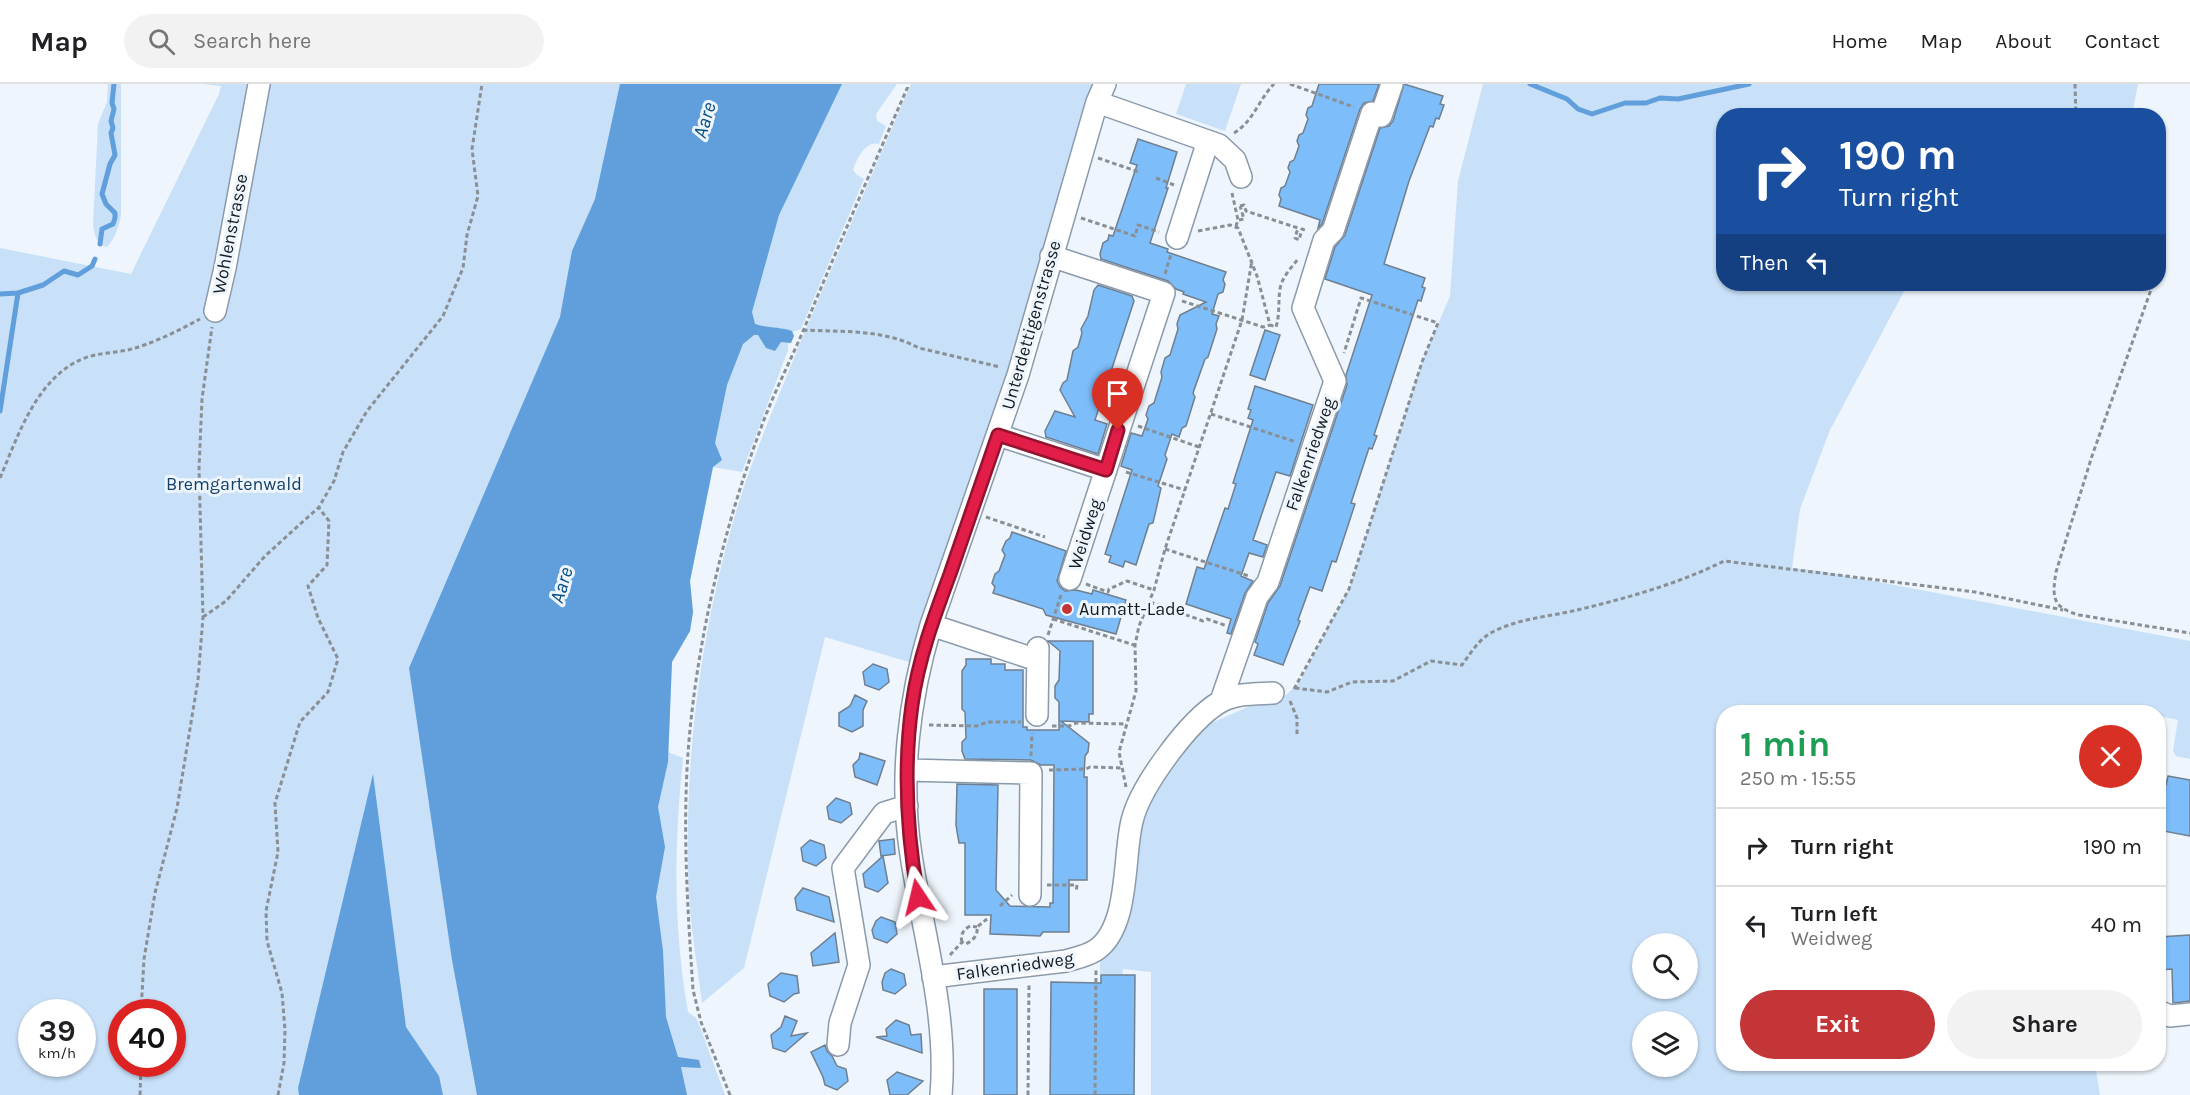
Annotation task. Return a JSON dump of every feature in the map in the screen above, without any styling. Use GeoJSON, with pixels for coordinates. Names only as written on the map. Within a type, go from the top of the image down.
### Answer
{"type":"FeatureCollection","features":[{"type":"Feature","properties":{"kind":"street","name":"Wohlenstrasse"},"geometry":{"type":"LineString","coordinates":[[215,311],[259,84]]}},
{"type":"Feature","properties":{"kind":"street","name":"Falkenriedweg"},"geometry":{"type":"LineString","coordinates":[[1221,701],[1257,597],[1268,582],[1335,381],[1303,308],[1324,240],[1333,231],[1372,113],[1381,116],[1392,84]]}},
{"type":"Feature","properties":{"kind":"street"},"geometry":{"type":"LineString","coordinates":[[1101,93],[1219,145],[1231,154],[1239,168],[1235,180]]}},
{"type":"Feature","properties":{"kind":"street","name":"Unterdettigenstrasse"},"geometry":{"type":"LineString","coordinates":[[941,1095],[940,976],[910,854],[907,770],[912,706],[931,625],[1018,375],[1051,256],[1101,93]]}},
{"type":"Feature","properties":{"kind":"street"},"geometry":{"type":"LineString","coordinates":[[1177,238],[1208,141]]}},
{"type":"Feature","properties":{"kind":"street"},"geometry":{"type":"LineString","coordinates":[[1051,256],[1161,293]]}},
{"type":"Feature","properties":{"kind":"street","name":"Weidweg"},"geometry":{"type":"LineString","coordinates":[[1070,579],[1161,293]]}},
{"type":"Feature","properties":{"kind":"street"},"geometry":{"type":"LineString","coordinates":[[998,435],[1106,468]]}},
{"type":"Feature","properties":{"kind":"street"},"geometry":{"type":"LineString","coordinates":[[931,625],[1038,654],[1033,723]]}},
{"type":"Feature","properties":{"kind":"street","name":"Falkenriedweg"},"geometry":{"type":"LineString","coordinates":[[940,976],[1066,961],[1096,950],[1108,936],[1118,913],[1131,822],[1146,785],[1192,727],[1221,701],[1239,695],[1273,693]]}},
{"type":"Feature","properties":{"kind":"street"},"geometry":{"type":"LineString","coordinates":[[907,770],[1038,768],[1030,890]]}},
{"type":"Feature","properties":{"kind":"street"},"geometry":{"type":"LineString","coordinates":[[838,1045],[840,1023],[859,965],[843,868],[884,813],[907,806]]}},
{"type":"Feature","properties":{"kind":"street"},"geometry":{"type":"LineString","coordinates":[[2166,1014],[2190,1014]]}},
{"type":"Feature","properties":{"kind":"path"},"geometry":{"type":"LineString","coordinates":[[203,617],[226,601],[265,556],[319,507],[334,481],[343,452],[367,411],[443,315],[464,268],[467,235],[478,196],[472,149],[482,84]]}},
{"type":"Feature","properties":{"kind":"path"},"geometry":{"type":"LineString","coordinates":[[730,1095],[701,1022],[693,990],[686,887],[685,842],[691,719],[707,619],[731,521],[763,423],[909,84]]}},
{"type":"Feature","properties":{"kind":"path"},"geometry":{"type":"LineString","coordinates":[[1208,141],[1216,133],[1227,136],[1237,132],[1250,119],[1264,93],[1274,84]]}},
{"type":"Feature","properties":{"kind":"path"},"geometry":{"type":"LineString","coordinates":[[1290,84],[1344,103]]}},
{"type":"Feature","properties":{"kind":"path"},"geometry":{"type":"LineString","coordinates":[[2075,84],[2076,108]]}},
{"type":"Feature","properties":{"kind":"path"},"geometry":{"type":"LineString","coordinates":[[1094,157],[1139,172]]}},
{"type":"Feature","properties":{"kind":"path"},"geometry":{"type":"LineString","coordinates":[[1235,180],[1239,220],[1236,226]]}},
{"type":"Feature","properties":{"kind":"path"},"geometry":{"type":"LineString","coordinates":[[1239,220],[1244,219],[1240,206],[1244,206],[1246,211],[1298,228],[1295,238],[1299,240],[1302,231]]}},
{"type":"Feature","properties":{"kind":"path"},"geometry":{"type":"LineString","coordinates":[[1077,217],[1135,236],[1138,225],[1177,238],[1161,293],[1263,327],[1270,325],[1276,327],[1280,316],[1282,281],[1300,257]]}},
{"type":"Feature","properties":{"kind":"path"},"geometry":{"type":"LineString","coordinates":[[1196,223],[1192,232],[1230,225],[1236,226],[1240,231],[1252,260],[1270,325]]}},
{"type":"Feature","properties":{"kind":"path"},"geometry":{"type":"LineString","coordinates":[[1135,812],[1121,768],[1119,752],[1136,691],[1135,645],[1139,626],[1150,602],[1165,549],[1242,320],[1252,260]]}},
{"type":"Feature","properties":{"kind":"path"},"geometry":{"type":"LineString","coordinates":[[2063,610],[2054,590],[2056,572],[2092,456],[2152,291]]}},
{"type":"Feature","properties":{"kind":"path"},"geometry":{"type":"LineString","coordinates":[[1298,735],[1297,718],[1287,694],[1295,688],[1349,589],[1422,362],[1438,323],[1361,298],[1335,381]]}},
{"type":"Feature","properties":{"kind":"path","name":"Wohlenstrasse"},"geometry":{"type":"LineString","coordinates":[[0,478],[28,414],[50,384],[73,363],[97,355],[142,346],[215,311]]}},
{"type":"Feature","properties":{"kind":"path"},"geometry":{"type":"LineString","coordinates":[[142,999],[144,958],[156,893],[177,808],[198,680],[203,617],[199,469],[202,399],[215,311]]}},
{"type":"Feature","properties":{"kind":"path"},"geometry":{"type":"LineString","coordinates":[[803,330],[880,333],[909,342],[919,348],[996,366],[1018,375]]}},
{"type":"Feature","properties":{"kind":"path"},"geometry":{"type":"LineString","coordinates":[[1210,414],[1312,448]]}},
{"type":"Feature","properties":{"kind":"path"},"geometry":{"type":"LineString","coordinates":[[1141,427],[1199,447]]}},
{"type":"Feature","properties":{"kind":"path"},"geometry":{"type":"LineString","coordinates":[[1106,468],[1185,490]]}},
{"type":"Feature","properties":{"kind":"path"},"geometry":{"type":"LineString","coordinates":[[279,1095],[284,1063],[285,1030],[282,993],[267,941],[266,911],[278,852],[275,803],[300,722],[328,692],[338,659],[318,618],[308,586],[327,564],[329,521],[319,507]]}},
{"type":"Feature","properties":{"kind":"path"},"geometry":{"type":"LineString","coordinates":[[984,516],[1045,537]]}},
{"type":"Feature","properties":{"kind":"path"},"geometry":{"type":"LineString","coordinates":[[1165,549],[1250,577]]}},
{"type":"Feature","properties":{"kind":"path"},"geometry":{"type":"LineString","coordinates":[[1295,688],[1327,692],[1352,682],[1393,681],[1431,661],[1462,665],[1477,644],[1492,633],[1520,622],[1577,610],[1692,577],[1724,561],[1975,592],[2079,615],[2190,633]]}},
{"type":"Feature","properties":{"kind":"path","name":"Weidweg"},"geometry":{"type":"LineString","coordinates":[[1038,654],[1047,636],[1065,584],[1070,579]]}},
{"type":"Feature","properties":{"kind":"path"},"geometry":{"type":"LineString","coordinates":[[1094,587],[1108,592],[1109,589],[1127,581],[1154,590]]}},
{"type":"Feature","properties":{"kind":"path"},"geometry":{"type":"LineString","coordinates":[[1150,602],[1245,632]]}},
{"type":"Feature","properties":{"kind":"path"},"geometry":{"type":"LineString","coordinates":[[1053,619],[1135,645]]}},
{"type":"Feature","properties":{"kind":"path"},"geometry":{"type":"LineString","coordinates":[[923,725],[977,726],[987,722],[1033,723],[1038,768],[1121,768]]}},
{"type":"Feature","properties":{"kind":"path"},"geometry":{"type":"LineString","coordinates":[[1055,726],[1069,726],[1076,723],[1127,724]]}},
{"type":"Feature","properties":{"kind":"path"},"geometry":{"type":"LineString","coordinates":[[1030,890],[1077,885],[1077,892]]}},
{"type":"Feature","properties":{"kind":"path"},"geometry":{"type":"LineString","coordinates":[[940,976],[945,961],[962,942],[964,929],[970,926],[977,927],[987,919]]}},
{"type":"Feature","properties":{"kind":"path"},"geometry":{"type":"LineString","coordinates":[[962,942],[966,944],[974,939],[978,932],[977,927]]}},
{"type":"Feature","properties":{"kind":"path"},"geometry":{"type":"LineString","coordinates":[[1095,1095],[1096,950]]}},
{"type":"Feature","properties":{"kind":"path"},"geometry":{"type":"LineString","coordinates":[[1028,1095],[1029,966]]}},
{"type":"Feature","properties":{"kind":"path"},"geometry":{"type":"LineString","coordinates":[[140,1095],[141,1077]]}},
{"type":"Feature","properties":{"kind":"green space"},"geometry":{"type":"Polygon","coordinates":[[[108,84],[121,84],[121,215],[116,232],[107,247],[98,242],[93,225],[98,124],[107,102],[108,84]]]}},
{"type":"Feature","properties":{"kind":"green space","name":"Bremgartenwald"},"geometry":{"type":"Polygon","coordinates":[[[204,84],[897,84],[876,114],[877,121],[886,126],[879,144],[874,143],[866,147],[853,170],[864,179],[801,329],[792,332],[794,336],[788,344],[788,350],[742,472],[713,467],[690,581],[693,612],[690,631],[672,662],[668,752],[683,758],[676,885],[683,980],[688,1012],[696,1018],[725,1095],[0,1095],[0,248],[131,274],[221,86],[204,84]]]}},
{"type":"Feature","properties":{"kind":"green space"},"geometry":{"type":"Polygon","coordinates":[[[911,84],[1093,84],[1010,375],[912,663],[825,637],[744,968],[702,1003],[689,899],[688,821],[693,735],[712,606],[733,522],[756,453],[801,341],[911,84]]]}},
{"type":"Feature","properties":{"kind":"green space"},"geometry":{"type":"Polygon","coordinates":[[[1186,84],[1241,84],[1225,131],[1176,114],[1186,84]]]}},
{"type":"Feature","properties":{"kind":"green space"},"geometry":{"type":"Polygon","coordinates":[[[1483,84],[2138,84],[2133,108],[1716,108],[1716,291],[1904,291],[1830,430],[1800,509],[1792,568],[1820,571],[2190,641],[2190,759],[2176,756],[2173,751],[2178,720],[2166,717],[2166,705],[1716,705],[1716,1071],[2096,1071],[2100,1095],[1151,1095],[1151,972],[1123,969],[1122,975],[1100,974],[1100,958],[1136,825],[1157,778],[1207,725],[1266,699],[1279,701],[1299,683],[1349,589],[1422,362],[1450,296],[1458,181],[1483,84]]]}},
{"type":"Feature","properties":{"kind":"water","name":"Aare"},"geometry":{"type":"Polygon","coordinates":[[[620,84],[842,84],[779,215],[752,312],[755,324],[792,331],[794,336],[791,343],[781,342],[775,351],[766,348],[758,335],[754,335],[743,344],[727,385],[715,443],[722,460],[713,467],[690,581],[693,612],[690,631],[672,662],[668,762],[658,807],[665,847],[656,897],[663,951],[666,1017],[678,1057],[699,1060],[701,1068],[681,1067],[687,1095],[477,1095],[452,960],[409,668],[560,317],[572,251],[595,199],[620,84]]]}},
{"type":"Feature","properties":{"kind":"water"},"geometry":{"type":"Polygon","coordinates":[[[373,774],[406,1027],[439,1076],[443,1095],[299,1095],[298,1088],[373,774]]]}},
{"type":"Feature","properties":{"kind":"building"},"geometry":{"type":"Polygon","coordinates":[[[1319,84],[1379,84],[1373,101],[1364,103],[1360,109],[1322,224],[1318,228],[1320,220],[1279,206],[1281,199],[1279,195],[1281,188],[1285,186],[1290,172],[1288,168],[1290,162],[1294,160],[1299,146],[1297,141],[1299,135],[1303,133],[1308,119],[1306,115],[1308,108],[1312,106],[1319,84]]]}},
{"type":"Feature","properties":{"kind":"building"},"geometry":{"type":"Polygon","coordinates":[[[1404,84],[1443,96],[1440,104],[1444,105],[1439,119],[1436,118],[1433,127],[1430,126],[1409,181],[1384,264],[1425,278],[1422,287],[1425,288],[1421,301],[1418,300],[1374,435],[1377,436],[1372,449],[1369,448],[1351,503],[1355,504],[1336,562],[1332,561],[1322,591],[1310,587],[1283,665],[1254,655],[1258,644],[1255,642],[1268,603],[1280,586],[1347,385],[1346,375],[1372,295],[1325,279],[1335,247],[1345,235],[1380,128],[1389,126],[1393,121],[1404,84]]]}},
{"type":"Feature","properties":{"kind":"building"},"geometry":{"type":"Polygon","coordinates":[[[1138,139],[1177,152],[1150,243],[1168,249],[1167,252],[1226,272],[1223,292],[1218,294],[1212,314],[1219,316],[1217,329],[1193,393],[1195,397],[1186,426],[1182,428],[1179,437],[1172,434],[1165,455],[1167,459],[1158,486],[1161,488],[1153,523],[1149,524],[1136,565],[1125,561],[1123,567],[1109,562],[1111,556],[1105,554],[1132,470],[1121,466],[1131,433],[1142,436],[1148,419],[1146,415],[1149,406],[1154,403],[1165,358],[1170,355],[1180,315],[1206,302],[1183,294],[1184,292],[1176,289],[1168,281],[1101,259],[1103,243],[1108,240],[1109,235],[1113,236],[1137,165],[1130,163],[1138,139]]]}},
{"type":"Feature","properties":{"kind":"building"},"geometry":{"type":"Polygon","coordinates":[[[1098,285],[1132,296],[1134,301],[1095,420],[1107,424],[1098,454],[1046,437],[1045,431],[1055,411],[1075,417],[1060,390],[1067,380],[1073,351],[1078,347],[1081,329],[1088,316],[1094,290],[1098,285]]]}},
{"type":"Feature","properties":{"kind":"building"},"geometry":{"type":"Polygon","coordinates":[[[1265,330],[1280,335],[1265,380],[1250,375],[1265,330]]]}},
{"type":"Feature","properties":{"kind":"building"},"geometry":{"type":"Polygon","coordinates":[[[1255,386],[1313,405],[1290,476],[1276,472],[1253,540],[1267,545],[1263,557],[1249,553],[1241,576],[1253,581],[1245,593],[1231,634],[1227,633],[1231,619],[1186,604],[1197,567],[1204,569],[1225,508],[1228,509],[1236,484],[1233,483],[1253,420],[1248,418],[1251,410],[1248,409],[1255,386]]]}},
{"type":"Feature","properties":{"kind":"building"},"geometry":{"type":"Polygon","coordinates":[[[1012,532],[1066,551],[1057,581],[1065,591],[1076,590],[1092,594],[1093,590],[1126,600],[1116,634],[1046,615],[1043,609],[993,593],[995,587],[992,583],[1005,555],[1002,550],[1012,532]]]}},
{"type":"Feature","properties":{"kind":"building"},"geometry":{"type":"Polygon","coordinates":[[[1048,641],[1093,641],[1093,714],[1089,714],[1089,722],[1061,721],[1089,743],[1085,756],[1084,777],[1087,777],[1087,880],[1069,880],[1069,932],[1043,932],[1040,936],[990,934],[991,915],[965,915],[965,843],[959,843],[956,825],[957,784],[998,785],[996,890],[1010,906],[1050,907],[1050,903],[1053,903],[1054,765],[1041,765],[1031,760],[965,759],[962,751],[962,742],[966,738],[965,712],[962,709],[962,671],[966,665],[966,659],[991,659],[991,664],[1005,664],[1005,670],[1023,670],[1023,727],[1027,727],[1027,730],[1059,730],[1059,702],[1055,698],[1055,686],[1059,680],[1060,651],[1048,641]]]}},
{"type":"Feature","properties":{"kind":"building"},"geometry":{"type":"Polygon","coordinates":[[[873,664],[887,669],[889,682],[879,690],[865,685],[863,672],[873,664]]]}},
{"type":"Feature","properties":{"kind":"building"},"geometry":{"type":"Polygon","coordinates":[[[855,695],[867,701],[863,710],[863,726],[852,732],[839,726],[839,713],[850,706],[855,695]]]}},
{"type":"Feature","properties":{"kind":"building"},"geometry":{"type":"Polygon","coordinates":[[[860,753],[885,761],[877,785],[855,777],[853,765],[859,759],[860,753]]]}},
{"type":"Feature","properties":{"kind":"building"},"geometry":{"type":"Polygon","coordinates":[[[2168,776],[2190,780],[2190,836],[2166,832],[2168,776]]]}},
{"type":"Feature","properties":{"kind":"building"},"geometry":{"type":"Polygon","coordinates":[[[836,798],[850,803],[852,814],[841,823],[829,819],[827,807],[836,798]]]}},
{"type":"Feature","properties":{"kind":"building"},"geometry":{"type":"Polygon","coordinates":[[[894,839],[895,854],[881,856],[879,841],[894,839]]]}},
{"type":"Feature","properties":{"kind":"building"},"geometry":{"type":"Polygon","coordinates":[[[810,840],[824,845],[826,858],[816,866],[803,861],[801,848],[810,840]]]}},
{"type":"Feature","properties":{"kind":"building"},"geometry":{"type":"Polygon","coordinates":[[[883,856],[888,883],[878,892],[865,887],[863,874],[883,856]]]}},
{"type":"Feature","properties":{"kind":"building"},"geometry":{"type":"Polygon","coordinates":[[[803,888],[829,897],[834,922],[797,910],[795,898],[803,888]]]}},
{"type":"Feature","properties":{"kind":"building"},"geometry":{"type":"Polygon","coordinates":[[[881,917],[895,922],[897,934],[887,943],[874,938],[872,930],[876,921],[881,917]]]}},
{"type":"Feature","properties":{"kind":"building"},"geometry":{"type":"Polygon","coordinates":[[[835,933],[839,962],[813,966],[811,953],[835,933]]]}},
{"type":"Feature","properties":{"kind":"building"},"geometry":{"type":"Polygon","coordinates":[[[2190,935],[2190,1001],[2173,1003],[2172,969],[2166,969],[2166,936],[2190,935]]]}},
{"type":"Feature","properties":{"kind":"building"},"geometry":{"type":"Polygon","coordinates":[[[891,969],[904,974],[906,985],[895,994],[883,990],[882,982],[885,973],[891,969]]]}},
{"type":"Feature","properties":{"kind":"building"},"geometry":{"type":"Polygon","coordinates":[[[781,973],[797,976],[799,993],[784,1002],[770,996],[768,984],[781,973]]]}},
{"type":"Feature","properties":{"kind":"building"},"geometry":{"type":"Polygon","coordinates":[[[1101,975],[1135,975],[1134,1095],[1050,1095],[1051,982],[1101,983],[1101,975]]]}},
{"type":"Feature","properties":{"kind":"building"},"geometry":{"type":"Polygon","coordinates":[[[984,989],[1017,989],[1017,1095],[984,1095],[984,989]]]}},
{"type":"Feature","properties":{"kind":"building"},"geometry":{"type":"Polygon","coordinates":[[[785,1016],[797,1021],[791,1036],[807,1033],[785,1052],[773,1048],[771,1035],[781,1027],[785,1016]]]}},
{"type":"Feature","properties":{"kind":"building"},"geometry":{"type":"Polygon","coordinates":[[[896,1020],[909,1025],[911,1035],[921,1034],[922,1053],[876,1037],[887,1036],[886,1029],[896,1020]]]}},
{"type":"Feature","properties":{"kind":"building"},"geometry":{"type":"Polygon","coordinates":[[[825,1045],[837,1066],[846,1069],[848,1081],[837,1090],[825,1085],[811,1052],[825,1045]]]}},
{"type":"Feature","properties":{"kind":"building"},"geometry":{"type":"Polygon","coordinates":[[[897,1072],[923,1081],[907,1095],[890,1095],[887,1080],[897,1072]]]}},
{"type":"Feature","properties":{"kind":"waterway"},"geometry":{"type":"LineString","coordinates":[[100,244],[102,229],[113,224],[115,218],[115,213],[106,204],[102,194],[110,164],[115,155],[111,133],[114,84]]}},
{"type":"Feature","properties":{"kind":"waterway"},"geometry":{"type":"LineString","coordinates":[[1530,84],[1567,99],[1578,109],[1592,114],[1625,103],[1646,103],[1660,98],[1678,99],[1749,84]]}},
{"type":"Feature","properties":{"kind":"waterway"},"geometry":{"type":"LineString","coordinates":[[0,411],[18,293],[43,285],[64,271],[78,275],[92,266],[95,259]]}},
{"type":"Feature","properties":{"kind":"waterway"},"geometry":{"type":"LineString","coordinates":[[0,294],[18,293]]}},
{"type":"Feature","properties":{"kind":"place","name":"Aumatt-Lade"},"geometry":{"type":"Point","coordinates":[1067,609]}},
{"type":"Feature","properties":{"kind":"route"},"geometry":{"type":"LineString","coordinates":[[918,897],[907,825],[907,770],[912,706],[931,625],[998,435],[1106,470],[1118,430]]}}]}
